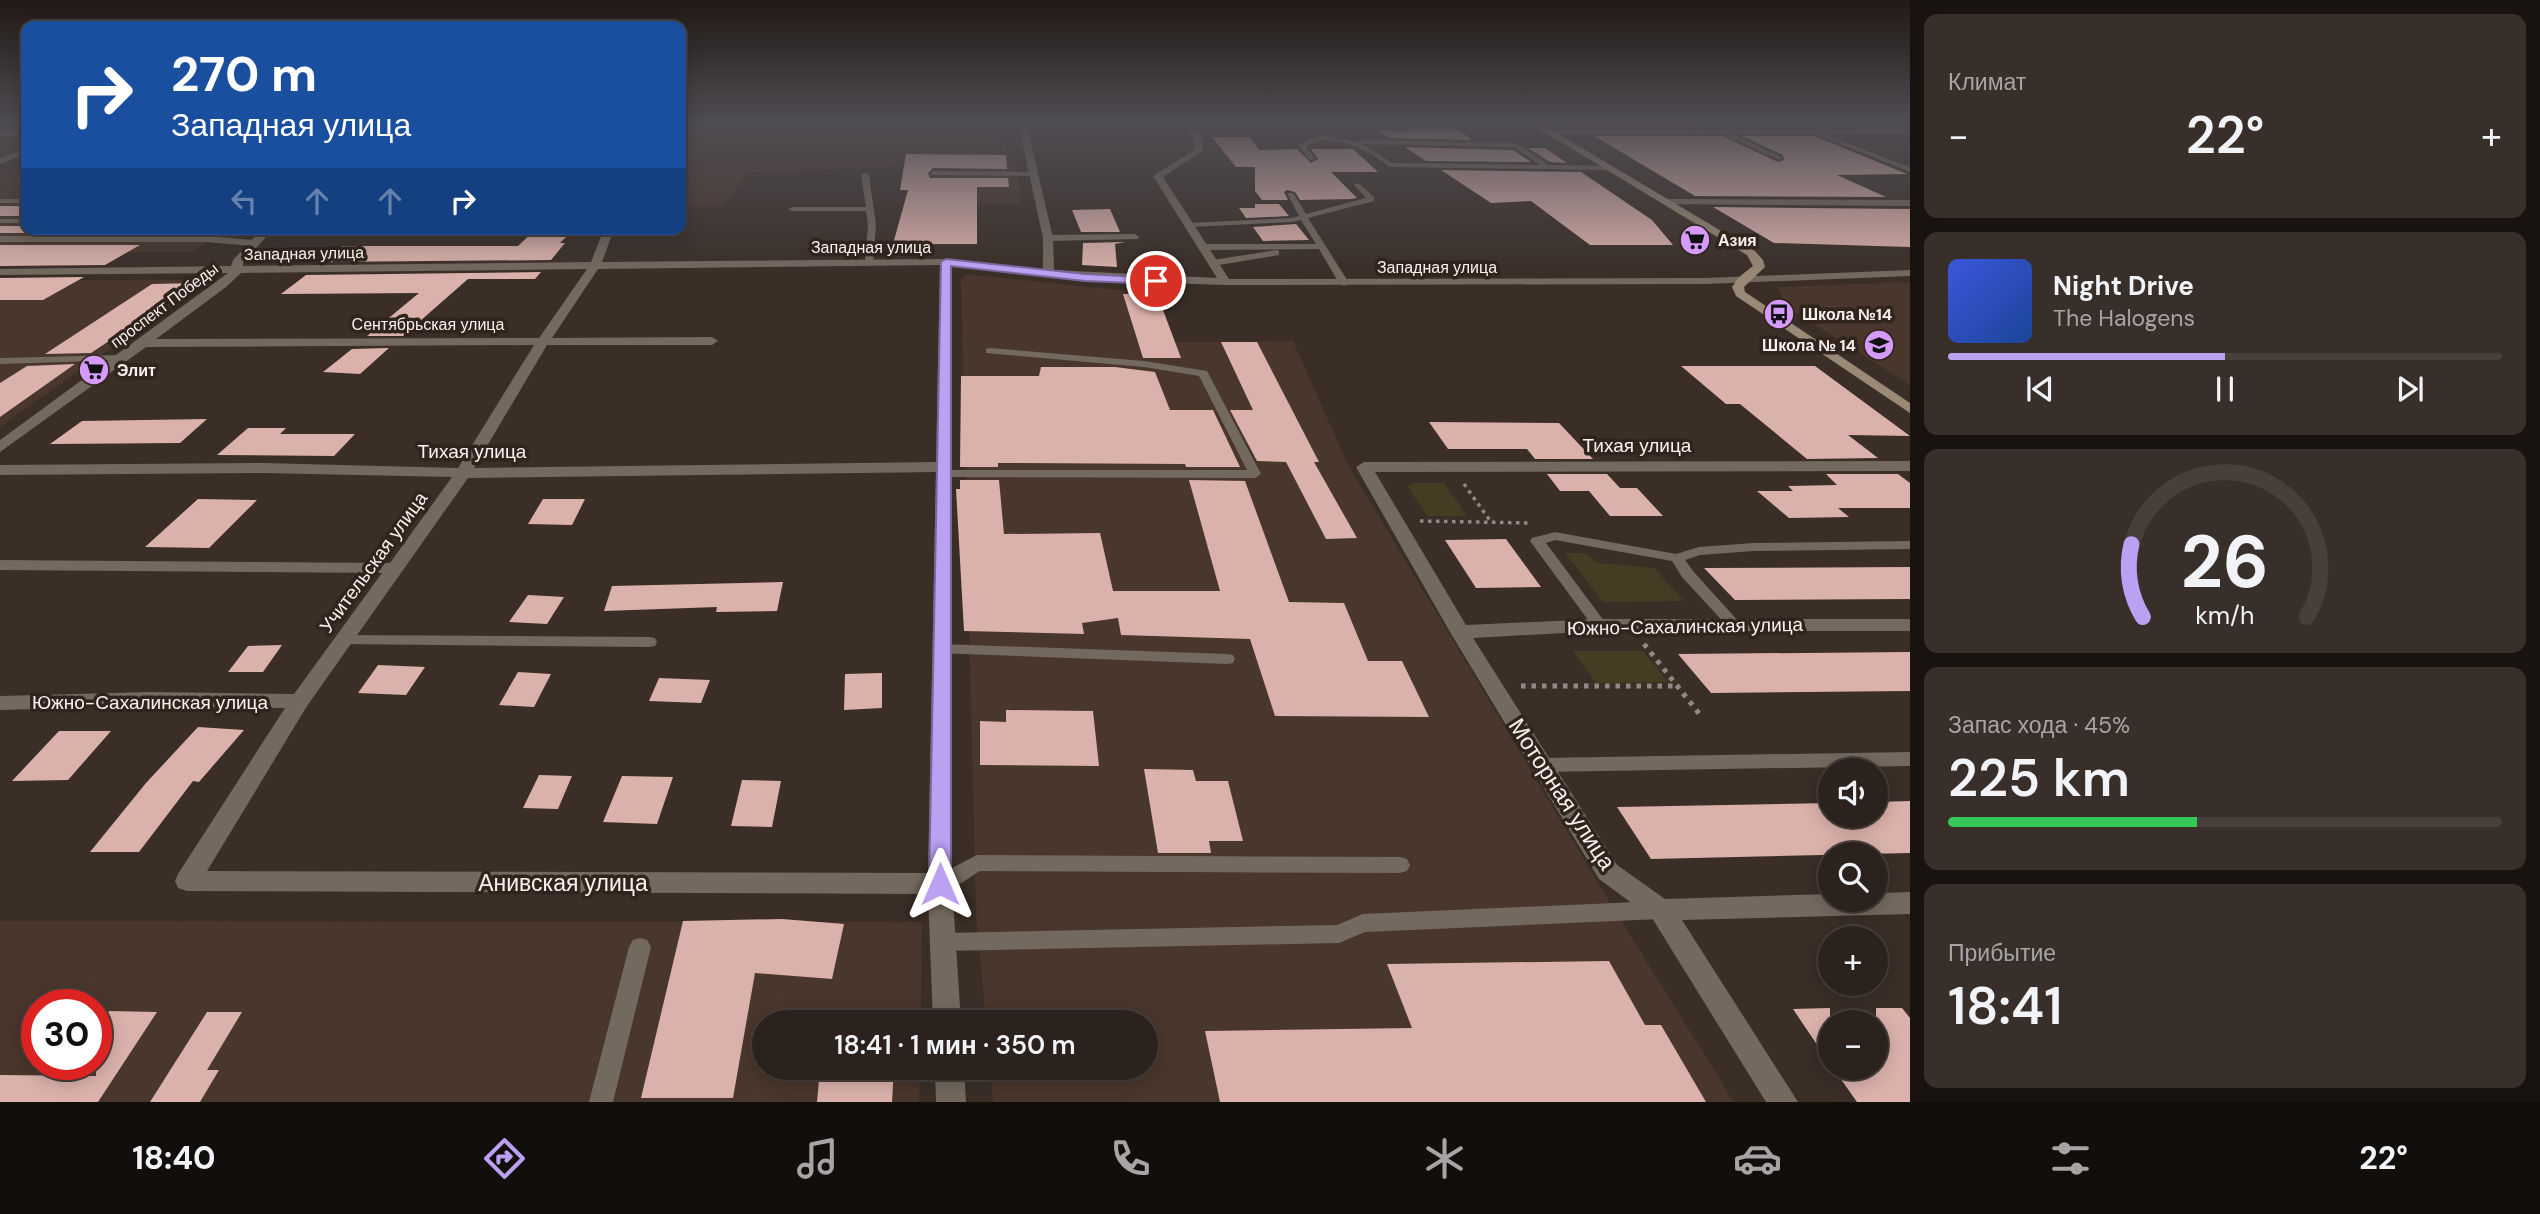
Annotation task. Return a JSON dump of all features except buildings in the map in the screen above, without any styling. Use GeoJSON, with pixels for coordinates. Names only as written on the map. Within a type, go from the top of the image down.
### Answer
{"type":"FeatureCollection","features":[{"type":"Feature","properties":{"kind":"street"},"geometry":{"type":"LineString","coordinates":[[1162,173],[1158,176],[1224,282]]}},
{"type":"Feature","properties":{"kind":"street"},"geometry":{"type":"LineString","coordinates":[[1618,173],[1751,253],[1758,260],[1759,267],[1743,279],[1738,287],[1740,294],[1910,410]]}},
{"type":"Feature","properties":{"kind":"street"},"geometry":{"type":"LineString","coordinates":[[1033,174],[1048,238],[1049,274]]}},
{"type":"Feature","properties":{"kind":"street"},"geometry":{"type":"LineString","coordinates":[[1667,202],[1910,203]]}},
{"type":"Feature","properties":{"kind":"street","name":"проспект Победы"},"geometry":{"type":"LineString","coordinates":[[0,447],[222,285],[237,270],[237,262],[262,235]]}},
{"type":"Feature","properties":{"kind":"street","name":"Учительская улица"},"geometry":{"type":"LineString","coordinates":[[187,881],[300,701],[463,473],[544,340],[596,264],[607,235]]}},
{"type":"Feature","properties":{"kind":"street"},"geometry":{"type":"LineString","coordinates":[[946,262],[940,884],[946,1010]]}},
{"type":"Feature","properties":{"kind":"street","name":"Западная улица"},"geometry":{"type":"LineString","coordinates":[[0,271],[946,262],[1049,274],[1144,281],[1344,283],[1743,279],[1910,273]]}},
{"type":"Feature","properties":{"kind":"street","name":"Сентябрьская улица"},"geometry":{"type":"LineString","coordinates":[[144,343],[712,341]]}},
{"type":"Feature","properties":{"kind":"street","name":"Тихая улица"},"geometry":{"type":"LineString","coordinates":[[1364,467],[1910,466]]}},
{"type":"Feature","properties":{"kind":"street","name":"Моторная улица"},"geometry":{"type":"LineString","coordinates":[[1364,467],[1460,632],[1608,872],[1661,910],[1783,1102]]}},
{"type":"Feature","properties":{"kind":"street","name":"Тихая улица"},"geometry":{"type":"LineString","coordinates":[[0,470],[263,468],[463,473],[943,470]]}},
{"type":"Feature","properties":{"kind":"street"},"geometry":{"type":"LineString","coordinates":[[0,565],[395,568]]}},
{"type":"Feature","properties":{"kind":"street","name":"Южно-Сахалинская улица"},"geometry":{"type":"LineString","coordinates":[[1460,632],[1599,625],[1910,625]]}},
{"type":"Feature","properties":{"kind":"street","name":"Южно-Сахалинская улица"},"geometry":{"type":"LineString","coordinates":[[0,703],[151,699],[300,701]]}},
{"type":"Feature","properties":{"kind":"street","name":"Анивская улица"},"geometry":{"type":"LineString","coordinates":[[187,881],[940,884]]}},
{"type":"Feature","properties":{"kind":"street"},"geometry":{"type":"LineString","coordinates":[[1661,910],[1910,903]]}},
{"type":"Feature","properties":{"kind":"street"},"geometry":{"type":"LineString","coordinates":[[950,1080],[951,1102]]}},
{"type":"Feature","properties":{"kind":"lane"},"geometry":{"type":"LineString","coordinates":[[976,173],[1033,174]]}},
{"type":"Feature","properties":{"kind":"lane"},"geometry":{"type":"LineString","coordinates":[[865,175],[872,225],[869,263]]}},
{"type":"Feature","properties":{"kind":"lane"},"geometry":{"type":"LineString","coordinates":[[1189,225],[1301,218],[1371,199],[1358,185]]}},
{"type":"Feature","properties":{"kind":"lane"},"geometry":{"type":"LineString","coordinates":[[1290,195],[1301,218],[1344,283]]}},
{"type":"Feature","properties":{"kind":"lane"},"geometry":{"type":"LineString","coordinates":[[0,201],[21,201]]}},
{"type":"Feature","properties":{"kind":"lane"},"geometry":{"type":"LineString","coordinates":[[792,209],[869,209]]}},
{"type":"Feature","properties":{"kind":"lane"},"geometry":{"type":"LineString","coordinates":[[0,221],[21,221]]}},
{"type":"Feature","properties":{"kind":"lane"},"geometry":{"type":"LineString","coordinates":[[1048,238],[1135,237]]}},
{"type":"Feature","properties":{"kind":"lane"},"geometry":{"type":"LineString","coordinates":[[0,239],[205,239],[254,243]]}},
{"type":"Feature","properties":{"kind":"lane"},"geometry":{"type":"LineString","coordinates":[[1203,247],[1322,246]]}},
{"type":"Feature","properties":{"kind":"lane"},"geometry":{"type":"LineString","coordinates":[[1213,263],[1322,246]]}},
{"type":"Feature","properties":{"kind":"lane"},"geometry":{"type":"LineString","coordinates":[[943,470],[1255,474],[1203,373],[1144,364],[990,351]]}},
{"type":"Feature","properties":{"kind":"lane"},"geometry":{"type":"LineString","coordinates":[[0,361],[123,358]]}},
{"type":"Feature","properties":{"kind":"lane"},"geometry":{"type":"LineString","coordinates":[[1599,625],[1537,541],[1555,536],[1677,558],[1699,551],[1754,547],[1910,545]]}},
{"type":"Feature","properties":{"kind":"lane"},"geometry":{"type":"LineString","coordinates":[[1677,558],[1687,574],[1734,625]]}},
{"type":"Feature","properties":{"kind":"lane"},"geometry":{"type":"LineString","coordinates":[[344,640],[649,642]]}},
{"type":"Feature","properties":{"kind":"lane"},"geometry":{"type":"LineString","coordinates":[[942,649],[1227,659]]}},
{"type":"Feature","properties":{"kind":"lane"},"geometry":{"type":"LineString","coordinates":[[1542,765],[1910,759]]}},
{"type":"Feature","properties":{"kind":"lane"},"geometry":{"type":"LineString","coordinates":[[940,884],[977,863],[1400,865]]}},
{"type":"Feature","properties":{"kind":"lane"},"geometry":{"type":"LineString","coordinates":[[943,942],[1339,934],[1363,923],[1661,910]]}},
{"type":"Feature","properties":{"kind":"lane"},"geometry":{"type":"LineString","coordinates":[[601,1102],[640,947]]}},
{"type":"Feature","properties":{"kind":"path"},"geometry":{"type":"LineString","coordinates":[[1457,475],[1491,522]]}},
{"type":"Feature","properties":{"kind":"path"},"geometry":{"type":"LineString","coordinates":[[1412,521],[1534,523]]}},
{"type":"Feature","properties":{"kind":"path"},"geometry":{"type":"LineString","coordinates":[[1639,638],[1701,716]]}},
{"type":"Feature","properties":{"kind":"path"},"geometry":{"type":"LineString","coordinates":[[1517,687],[1677,686]]}},
{"type":"Feature","properties":{"kind":"shaded area"},"geometry":{"type":"Polygon","coordinates":[[[0,173],[21,173],[21,235],[219,235],[192,252],[0,253],[0,173]]]}},
{"type":"Feature","properties":{"kind":"shaded area"},"geometry":{"type":"Polygon","coordinates":[[[686,173],[748,173],[722,207],[686,207],[686,173]]]}},
{"type":"Feature","properties":{"kind":"shaded area"},"geometry":{"type":"Polygon","coordinates":[[[908,173],[1018,173],[1021,204],[940,203],[909,178],[908,173]]]}},
{"type":"Feature","properties":{"kind":"shaded area"},"geometry":{"type":"Polygon","coordinates":[[[965,274],[1157,294],[1175,342],[1293,341],[1348,465],[1607,898],[1734,1102],[993,1102],[991,1080],[1158,1080],[1158,1010],[985,1010],[976,916],[961,282],[965,274]]]}},
{"type":"Feature","properties":{"kind":"shaded area"},"geometry":{"type":"Polygon","coordinates":[[[0,280],[207,280],[0,427],[0,280]]]}},
{"type":"Feature","properties":{"kind":"shaded area","name":"Школа № 14"},"geometry":{"type":"Polygon","coordinates":[[[1910,282],[1910,385],[1785,306],[1778,287],[1910,282]]]}},
{"type":"Feature","properties":{"kind":"shaded area"},"geometry":{"type":"Polygon","coordinates":[[[1415,483],[1444,483],[1467,516],[1427,516],[1407,486],[1415,483]]]}},
{"type":"Feature","properties":{"kind":"shaded area"},"geometry":{"type":"Polygon","coordinates":[[[1565,553],[1585,553],[1598,563],[1654,568],[1684,601],[1603,602],[1565,553]]]}},
{"type":"Feature","properties":{"kind":"shaded area"},"geometry":{"type":"Polygon","coordinates":[[[1573,651],[1643,651],[1668,682],[1596,683],[1573,651]]]}},
{"type":"Feature","properties":{"kind":"shaded area"},"geometry":{"type":"Polygon","coordinates":[[[0,921],[922,922],[921,1010],[752,1010],[752,1080],[920,1080],[919,1102],[0,1102],[0,921]]]}},
{"type":"Feature","properties":{"kind":"place","name":"Азия"},"geometry":{"type":"Point","coordinates":[1695,240]}},
{"type":"Feature","properties":{"kind":"place","name":"Школа №14"},"geometry":{"type":"Point","coordinates":[1779,314]}},
{"type":"Feature","properties":{"kind":"place","name":"Школа № 14"},"geometry":{"type":"Point","coordinates":[1879,345]}},
{"type":"Feature","properties":{"kind":"place","name":"Элит"},"geometry":{"type":"Point","coordinates":[94,370]}},
{"type":"Feature","properties":{"kind":"route"},"geometry":{"type":"LineString","coordinates":[[940,884],[946,262],[1085,278],[1156,281]]}}]}
